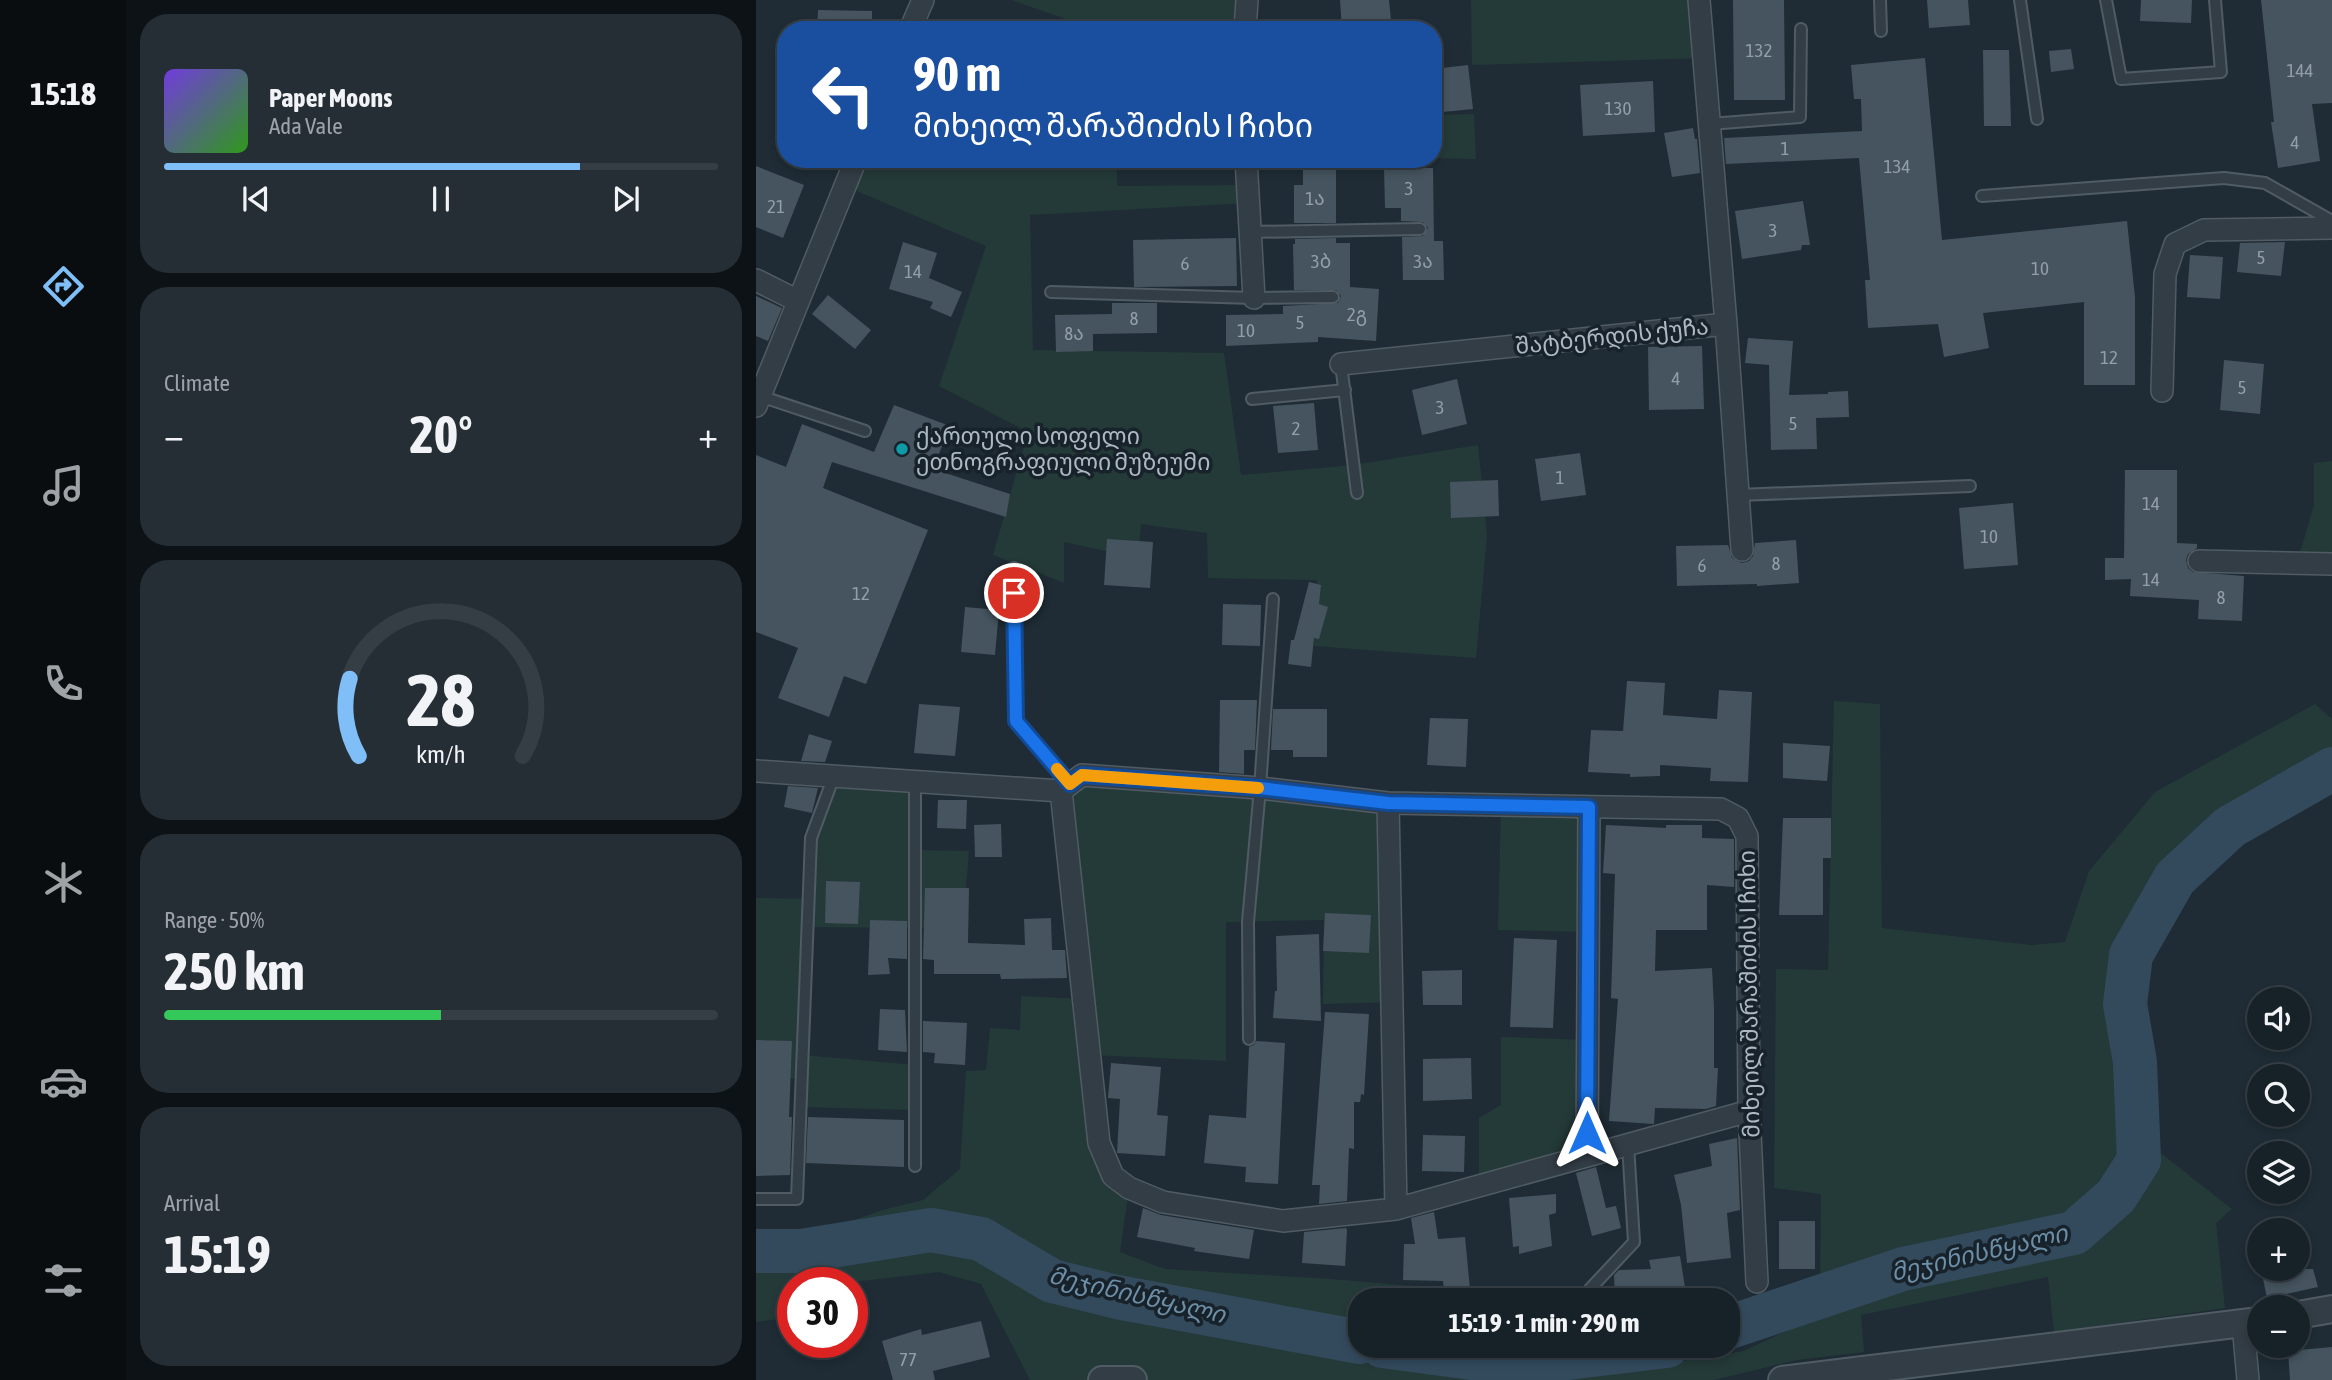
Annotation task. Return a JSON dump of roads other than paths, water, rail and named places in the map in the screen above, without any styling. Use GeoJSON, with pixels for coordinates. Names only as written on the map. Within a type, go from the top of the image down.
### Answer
{"type":"FeatureCollection","features":[{"type":"Feature","properties":{"kind":"street"},"geometry":{"type":"LineString","coordinates":[[914,21],[923,0]]}},
{"type":"Feature","properties":{"kind":"street"},"geometry":{"type":"LineString","coordinates":[[1246,21],[1247,0]]}},
{"type":"Feature","properties":{"kind":"street","name":"შატბერდის ქუჩა"},"geometry":{"type":"LineString","coordinates":[[1341,364],[1726,324],[1699,0]]}},
{"type":"Feature","properties":{"kind":"street"},"geometry":{"type":"LineString","coordinates":[[758,401],[852,168]]}},
{"type":"Feature","properties":{"kind":"street"},"geometry":{"type":"LineString","coordinates":[[1246,168],[1254,298]]}},
{"type":"Feature","properties":{"kind":"street"},"geometry":{"type":"LineString","coordinates":[[2162,391],[2165,274],[2175,244],[2204,230],[2332,228]]}},
{"type":"Feature","properties":{"kind":"street"},"geometry":{"type":"LineString","coordinates":[[756,280],[798,301]]}},
{"type":"Feature","properties":{"kind":"street"},"geometry":{"type":"LineString","coordinates":[[1726,324],[1742,550]]}},
{"type":"Feature","properties":{"kind":"street"},"geometry":{"type":"LineString","coordinates":[[2199,561],[2332,564]]}},
{"type":"Feature","properties":{"kind":"street","name":"მიხეილ შარაშიძის I ჩიხი"},"geometry":{"type":"LineString","coordinates":[[756,771],[1065,788],[1082,775],[1260,788],[1388,803],[1721,809],[1738,818],[1746,836],[1749,1111],[1757,1282]]}},
{"type":"Feature","properties":{"kind":"street"},"geometry":{"type":"LineString","coordinates":[[1065,788],[1099,1143],[1112,1176],[1129,1188],[1163,1202],[1283,1221],[1396,1209],[1749,1111]]}},
{"type":"Feature","properties":{"kind":"street"},"geometry":{"type":"LineString","coordinates":[[1388,803],[1396,1209]]}},
{"type":"Feature","properties":{"kind":"street"},"geometry":{"type":"LineString","coordinates":[[1587,1156],[1589,807]]}},
{"type":"Feature","properties":{"kind":"street"},"geometry":{"type":"LineString","coordinates":[[2310,1313],[2332,1309]]}},
{"type":"Feature","properties":{"kind":"street"},"geometry":{"type":"LineString","coordinates":[[1782,1380],[2247,1323]]}},
{"type":"Feature","properties":{"kind":"street"},"geometry":{"type":"LineString","coordinates":[[2248,1380],[2249,1358]]}},
{"type":"Feature","properties":{"kind":"street"},"geometry":{"type":"LineString","coordinates":[[1102,1380],[1133,1380]]}},
{"type":"Feature","properties":{"kind":"lane"},"geometry":{"type":"LineString","coordinates":[[1880,0],[1881,32]]}},
{"type":"Feature","properties":{"kind":"lane"},"geometry":{"type":"LineString","coordinates":[[2020,0],[2037,119]]}},
{"type":"Feature","properties":{"kind":"lane"},"geometry":{"type":"LineString","coordinates":[[2106,0],[2121,79],[2221,72],[2215,0]]}},
{"type":"Feature","properties":{"kind":"lane"},"geometry":{"type":"LineString","coordinates":[[1710,124],[1800,117],[1801,29]]}},
{"type":"Feature","properties":{"kind":"lane"},"geometry":{"type":"LineString","coordinates":[[1982,196],[2224,178],[2265,183],[2332,221]]}},
{"type":"Feature","properties":{"kind":"lane"},"geometry":{"type":"LineString","coordinates":[[1250,232],[1420,229]]}},
{"type":"Feature","properties":{"kind":"lane"},"geometry":{"type":"LineString","coordinates":[[1051,292],[1254,298],[1333,297]]}},
{"type":"Feature","properties":{"kind":"lane"},"geometry":{"type":"LineString","coordinates":[[1341,364],[1356,493]]}},
{"type":"Feature","properties":{"kind":"lane"},"geometry":{"type":"LineString","coordinates":[[1252,400],[1345,390]]}},
{"type":"Feature","properties":{"kind":"lane"},"geometry":{"type":"LineString","coordinates":[[758,401],[865,431]]}},
{"type":"Feature","properties":{"kind":"lane"},"geometry":{"type":"LineString","coordinates":[[1738,495],[1970,486]]}},
{"type":"Feature","properties":{"kind":"lane"},"geometry":{"type":"LineString","coordinates":[[1014,568],[1016,721],[1065,788]]}},
{"type":"Feature","properties":{"kind":"lane"},"geometry":{"type":"LineString","coordinates":[[1249,1039],[1248,922],[1273,600]]}},
{"type":"Feature","properties":{"kind":"lane"},"geometry":{"type":"LineString","coordinates":[[756,1199],[797,1199],[811,838],[834,776]]}},
{"type":"Feature","properties":{"kind":"lane"},"geometry":{"type":"LineString","coordinates":[[915,781],[915,1166]]}},
{"type":"Feature","properties":{"kind":"lane"},"geometry":{"type":"LineString","coordinates":[[1591,1288],[1634,1242],[1628,1145]]}},
{"type":"Feature","properties":{"kind":"waterway","name":"მეჯინისწყალი"},"geometry":{"type":"LineString","coordinates":[[1740,1324],[1903,1269],[2074,1233],[2116,1196],[2139,1160],[2135,1062],[2125,1004],[2131,955],[2175,878],[2230,827],[2332,769]]}},
{"type":"Feature","properties":{"kind":"waterway","name":"მეჯინისწყალი"},"geometry":{"type":"LineString","coordinates":[[756,1251],[801,1251],[931,1230],[981,1239],[1052,1281],[1117,1297],[1348,1340]]}},
{"type":"Feature","properties":{"kind":"waterway","name":"მეჯინისწყალი"},"geometry":{"type":"LineString","coordinates":[[1472,1358],[1517,1364],[1567,1358]]}},
{"type":"Feature","properties":{"kind":"place","name":"ქართული სოფელი ეთნოგრაფიული მუზეუმი"},"geometry":{"type":"Point","coordinates":[902,449]}}]}
